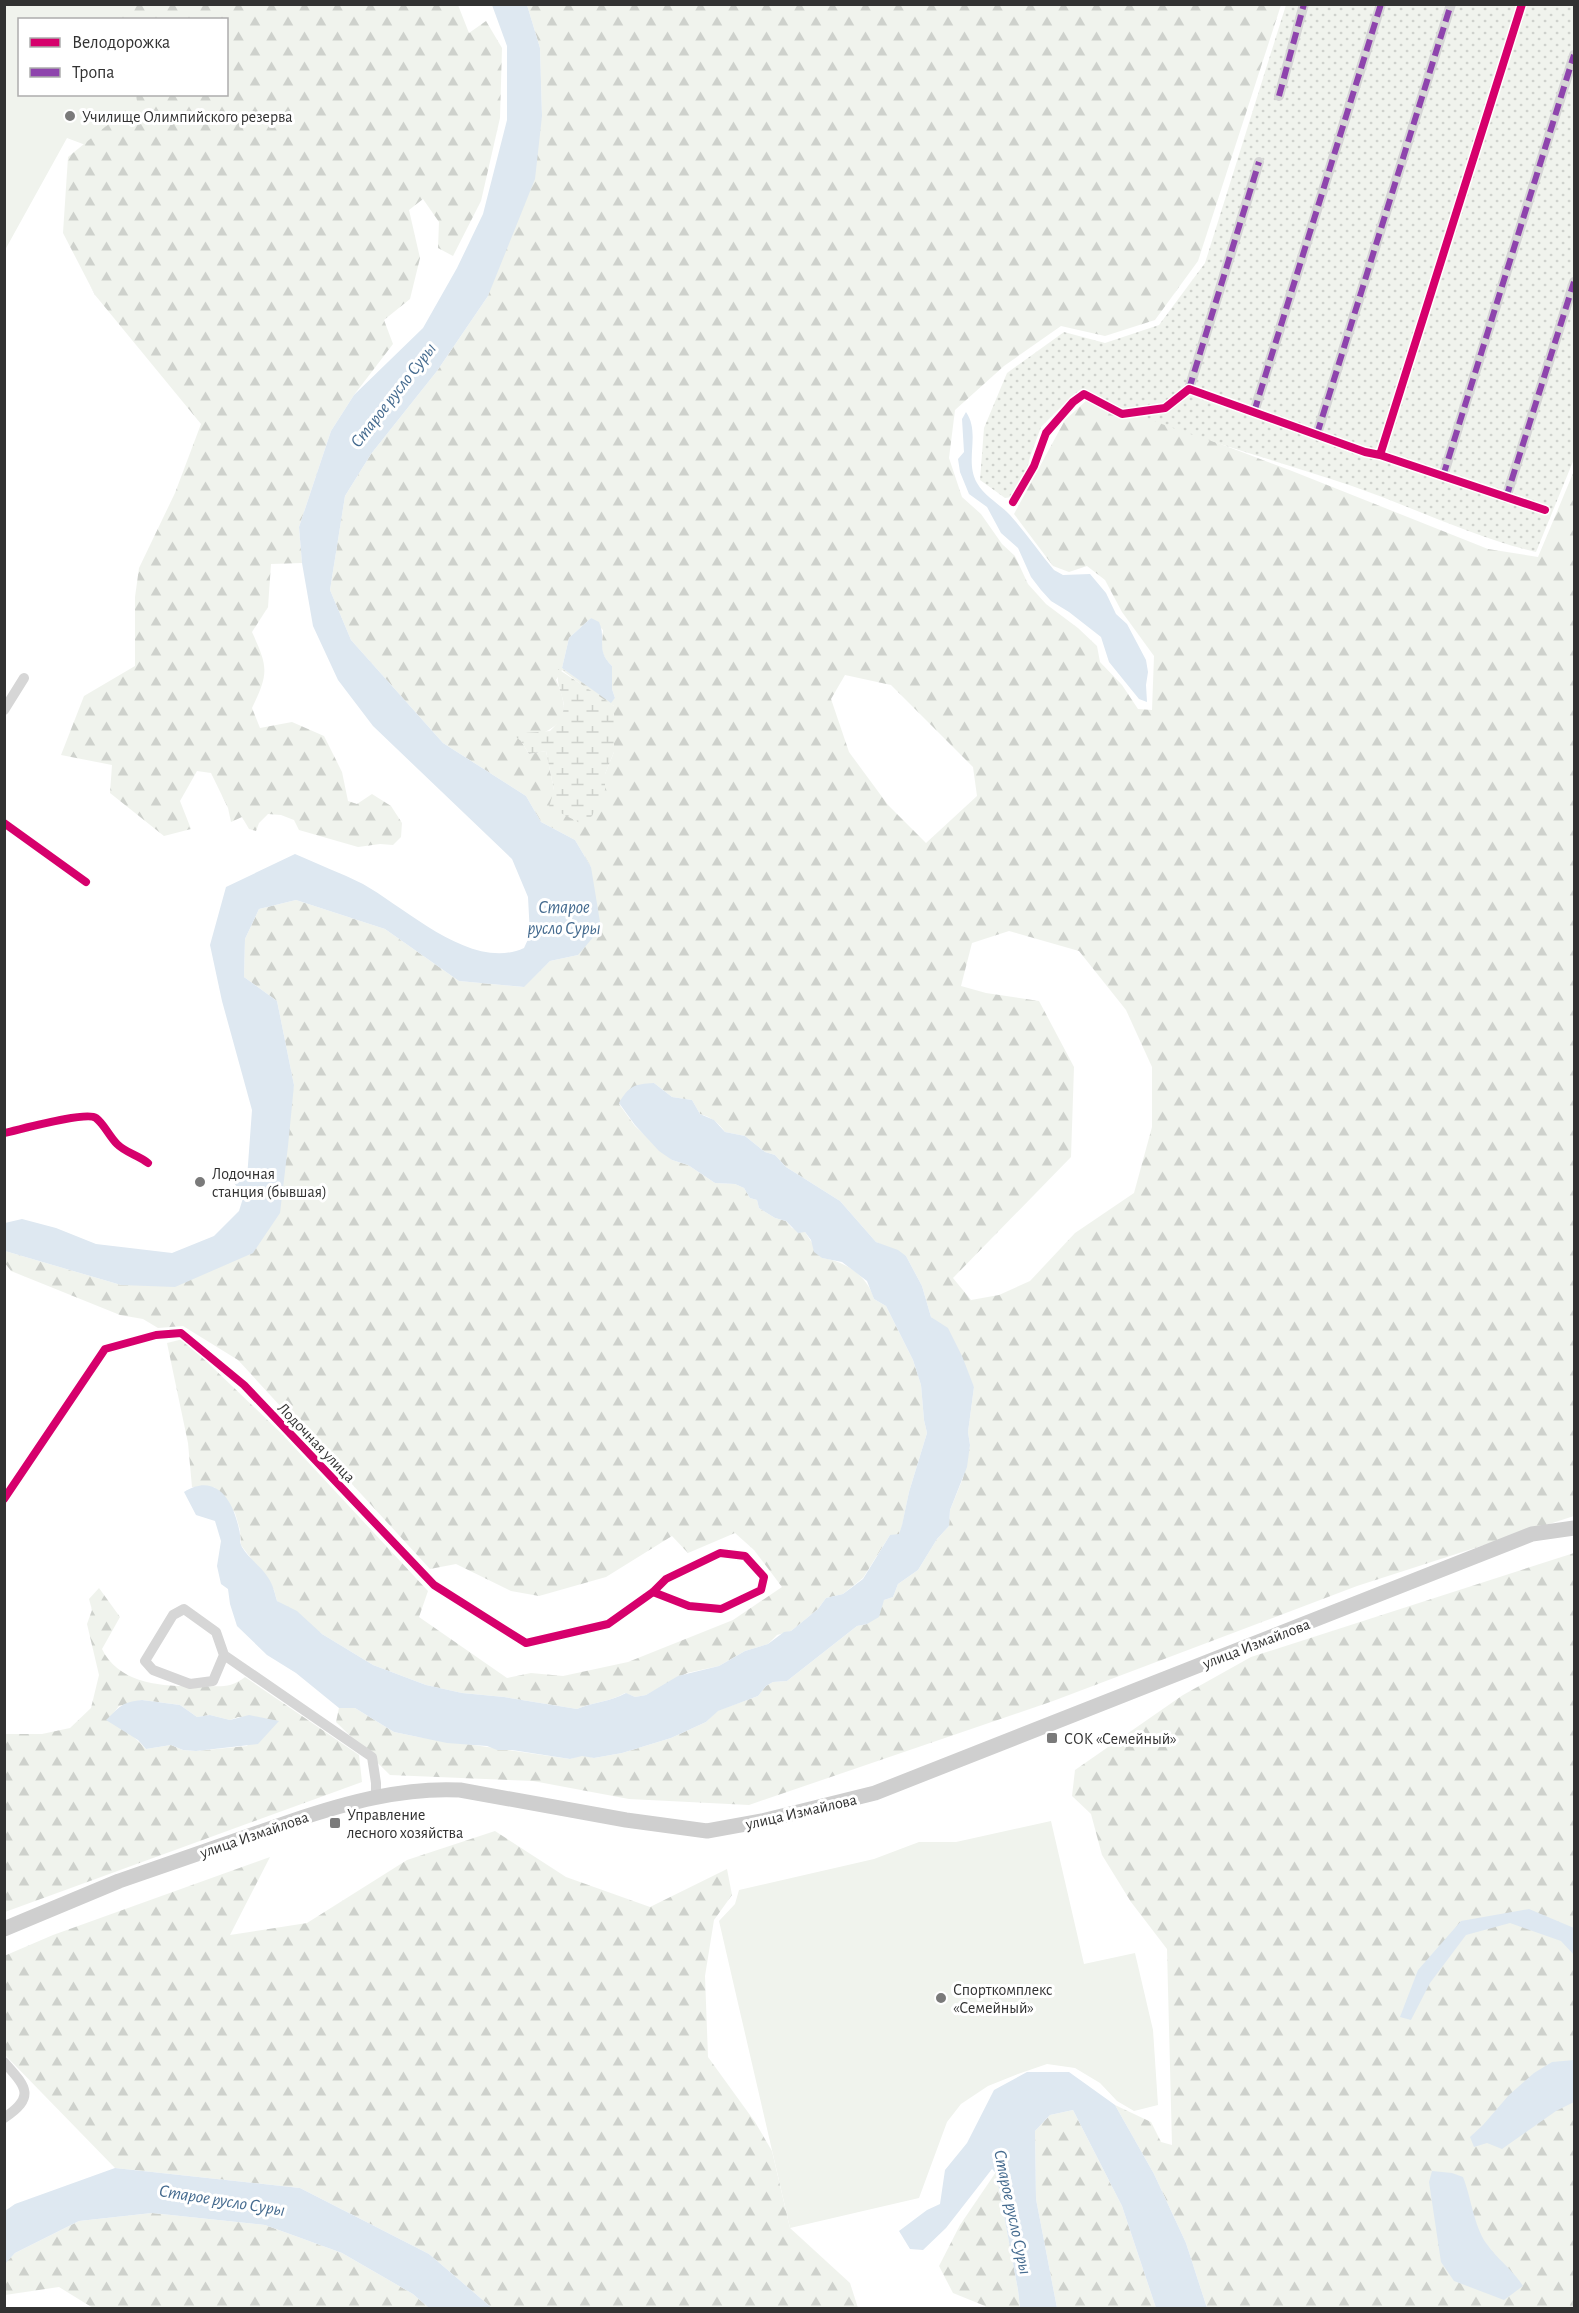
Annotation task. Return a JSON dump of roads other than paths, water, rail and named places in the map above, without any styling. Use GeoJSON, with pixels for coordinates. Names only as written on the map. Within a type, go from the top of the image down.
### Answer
{"type":"FeatureCollection","features":[{"type":"Feature","properties":{"kind":"main road","name":"улица Измайлова"},"geometry":{"type":"LineString","coordinates":[[4,1929],[119,1881],[311,1814],[376,1797],[415,1790],[460,1790],[626,1820],[707,1831],[762,1821],[875,1793],[1532,1534],[1575,1528]]}},
{"type":"Feature","properties":{"kind":"street"},"geometry":{"type":"LineString","coordinates":[[1279,96],[1304,4]]}},
{"type":"Feature","properties":{"kind":"street"},"geometry":{"type":"LineString","coordinates":[[1254,412],[1381,4]]}},
{"type":"Feature","properties":{"kind":"street"},"geometry":{"type":"LineString","coordinates":[[1317,434],[1451,4]]}},
{"type":"Feature","properties":{"kind":"street"},"geometry":{"type":"LineString","coordinates":[[1380,455],[1522,4]]}},
{"type":"Feature","properties":{"kind":"street"},"geometry":{"type":"LineString","coordinates":[[1443,476],[1575,55]]}},
{"type":"Feature","properties":{"kind":"street"},"geometry":{"type":"LineString","coordinates":[[1013,502],[1034,466],[1046,433],[1073,402],[1084,394],[1122,414],[1165,408],[1189,388],[1259,162]]}},
{"type":"Feature","properties":{"kind":"street"},"geometry":{"type":"LineString","coordinates":[[1506,498],[1575,282]]}},
{"type":"Feature","properties":{"kind":"street"},"geometry":{"type":"LineString","coordinates":[[1189,388],[1365,452],[1545,510]]}},
{"type":"Feature","properties":{"kind":"street"},"geometry":{"type":"LineString","coordinates":[[4,710],[24,678]]}},
{"type":"Feature","properties":{"kind":"street"},"geometry":{"type":"LineString","coordinates":[[4,823],[86,882]]}},
{"type":"Feature","properties":{"kind":"street"},"geometry":{"type":"LineString","coordinates":[[4,1133],[73,1118],[95,1117],[115,1143],[127,1152],[137,1154],[148,1163]]}},
{"type":"Feature","properties":{"kind":"street","name":"Лодочная улица"},"geometry":{"type":"LineString","coordinates":[[4,1499],[105,1349],[156,1335],[181,1333],[244,1385],[434,1585],[526,1644],[608,1624],[653,1592],[666,1579],[720,1553],[745,1556],[764,1577],[761,1590],[721,1609],[689,1606],[653,1592]]}},
{"type":"Feature","properties":{"kind":"street"},"geometry":{"type":"LineString","coordinates":[[224,1655],[213,1680],[190,1683],[153,1670],[145,1661],[173,1615],[184,1609],[216,1632],[224,1655],[372,1757],[376,1797]]}},
{"type":"Feature","properties":{"kind":"street"},"geometry":{"type":"LineString","coordinates":[[4,2062],[24,2084],[25,2090],[18,2108],[4,2118]]}},
{"type":"Feature","properties":{"kind":"water","name":"Старое русло Суры"},"geometry":{"type":"Polygon","coordinates":[[[492,5],[527,5],[540,48],[542,116],[535,179],[488,296],[437,371],[371,454],[345,496],[330,590],[351,640],[443,743],[526,796],[541,822],[575,840],[591,867],[601,928],[578,955],[550,961],[524,987],[459,981],[385,929],[296,900],[259,909],[245,939],[244,977],[277,1001],[294,1085],[280,1213],[253,1253],[175,1287],[121,1285],[5,1251],[5,1223],[22,1219],[56,1228],[96,1244],[172,1253],[214,1236],[239,1211],[244,1195],[233,1182],[247,1178],[252,1110],[222,1001],[210,945],[226,887],[295,854],[363,884],[440,934],[462,945],[483,951],[504,953],[524,948],[530,935],[528,897],[512,859],[373,726],[338,680],[313,626],[302,563],[299,527],[331,431],[354,395],[423,328],[457,268],[483,214],[507,120],[507,46],[492,5]]]}},
{"type":"Feature","properties":{"kind":"water"},"geometry":{"type":"Polygon","coordinates":[[[966,412],[972,429],[972,465],[977,483],[1010,515],[1054,570],[1063,575],[1090,574],[1106,593],[1116,614],[1127,624],[1146,660],[1147,702],[1139,699],[1109,662],[1101,637],[1051,601],[1041,590],[1031,577],[1018,548],[1001,533],[987,507],[969,494],[960,472],[958,459],[964,452],[962,419],[966,412]]]}},
{"type":"Feature","properties":{"kind":"water"},"geometry":{"type":"Polygon","coordinates":[[[591,618],[599,622],[604,655],[612,666],[612,689],[615,698],[611,703],[562,668],[569,638],[591,618]]]}},
{"type":"Feature","properties":{"kind":"water"},"geometry":{"type":"Polygon","coordinates":[[[654,1083],[672,1097],[692,1100],[700,1114],[714,1120],[725,1132],[745,1136],[765,1152],[775,1155],[786,1167],[840,1201],[876,1242],[898,1250],[906,1256],[922,1286],[931,1317],[948,1328],[974,1387],[968,1432],[970,1445],[967,1467],[950,1510],[949,1526],[937,1539],[918,1570],[898,1584],[893,1597],[884,1600],[879,1617],[867,1624],[857,1626],[787,1681],[773,1682],[766,1686],[758,1696],[718,1711],[706,1722],[671,1738],[622,1753],[570,1759],[512,1750],[497,1750],[487,1746],[447,1743],[394,1732],[355,1708],[339,1708],[296,1673],[267,1655],[237,1626],[228,1589],[221,1584],[217,1566],[221,1541],[215,1521],[196,1515],[184,1492],[205,1485],[221,1492],[236,1518],[242,1547],[269,1579],[277,1601],[297,1611],[322,1634],[373,1665],[426,1685],[462,1693],[504,1697],[577,1709],[626,1693],[635,1697],[646,1695],[678,1676],[719,1666],[745,1651],[768,1644],[784,1632],[791,1631],[818,1609],[826,1598],[843,1594],[863,1579],[890,1535],[899,1534],[927,1433],[921,1385],[913,1360],[886,1306],[874,1299],[867,1281],[842,1262],[822,1258],[814,1252],[811,1240],[805,1232],[798,1233],[786,1221],[775,1218],[759,1208],[757,1200],[750,1198],[744,1188],[735,1184],[715,1183],[688,1165],[672,1160],[659,1151],[619,1103],[633,1087],[654,1083]]]}},
{"type":"Feature","properties":{"kind":"water"},"geometry":{"type":"Polygon","coordinates":[[[142,1700],[180,1705],[197,1717],[210,1715],[230,1720],[249,1715],[279,1721],[258,1744],[196,1751],[183,1750],[171,1745],[146,1749],[138,1740],[106,1720],[125,1704],[142,1700]]]}},
{"type":"Feature","properties":{"kind":"water"},"geometry":{"type":"Polygon","coordinates":[[[1529,1909],[1574,1928],[1574,1955],[1561,1941],[1510,1923],[1466,1935],[1430,1983],[1411,2020],[1400,2017],[1418,1970],[1461,1921],[1529,1909]]]}},
{"type":"Feature","properties":{"kind":"water"},"geometry":{"type":"Polygon","coordinates":[[[1574,2060],[1574,2102],[1556,2111],[1502,2149],[1487,2143],[1474,2147],[1470,2137],[1509,2095],[1534,2073],[1552,2062],[1574,2060]]]}},
{"type":"Feature","properties":{"kind":"water","name":"Старое русло Суры"},"geometry":{"type":"Polygon","coordinates":[[[1027,2072],[1069,2072],[1115,2105],[1154,2174],[1186,2243],[1207,2308],[1156,2308],[1122,2206],[1073,2110],[1050,2115],[1035,2131],[1036,2199],[1057,2308],[1020,2308],[996,2173],[992,2169],[946,2228],[923,2250],[910,2249],[899,2231],[927,2210],[940,2204],[945,2170],[967,2143],[994,2090],[1027,2072]]]}},
{"type":"Feature","properties":{"kind":"water","name":"Старое русло Суры"},"geometry":{"type":"Polygon","coordinates":[[[115,2168],[300,2188],[429,2254],[492,2308],[429,2308],[413,2294],[342,2253],[265,2225],[152,2213],[79,2221],[15,2253],[5,2264],[5,2211],[15,2204],[115,2168]]]}},
{"type":"Feature","properties":{"kind":"water"},"geometry":{"type":"Polygon","coordinates":[[[1432,2171],[1452,2173],[1463,2177],[1482,2236],[1490,2249],[1523,2286],[1504,2300],[1454,2281],[1441,2262],[1429,2182],[1432,2171]]]}},
{"type":"Feature","properties":{"kind":"place","name":"Училище Олимпийского резерва"},"geometry":{"type":"Point","coordinates":[70,116]}},
{"type":"Feature","properties":{"kind":"place","name":"Лодочная станция (бывшая)"},"geometry":{"type":"Point","coordinates":[200,1182]}},
{"type":"Feature","properties":{"kind":"place","name":"СОК «Семейный»"},"geometry":{"type":"Point","coordinates":[1052,1738]}},
{"type":"Feature","properties":{"kind":"place","name":"Управление лесного хозяйства"},"geometry":{"type":"Point","coordinates":[335,1823]}},
{"type":"Feature","properties":{"kind":"place","name":"Спорткомплекс «Семейный»"},"geometry":{"type":"Point","coordinates":[941,1998]}}]}
